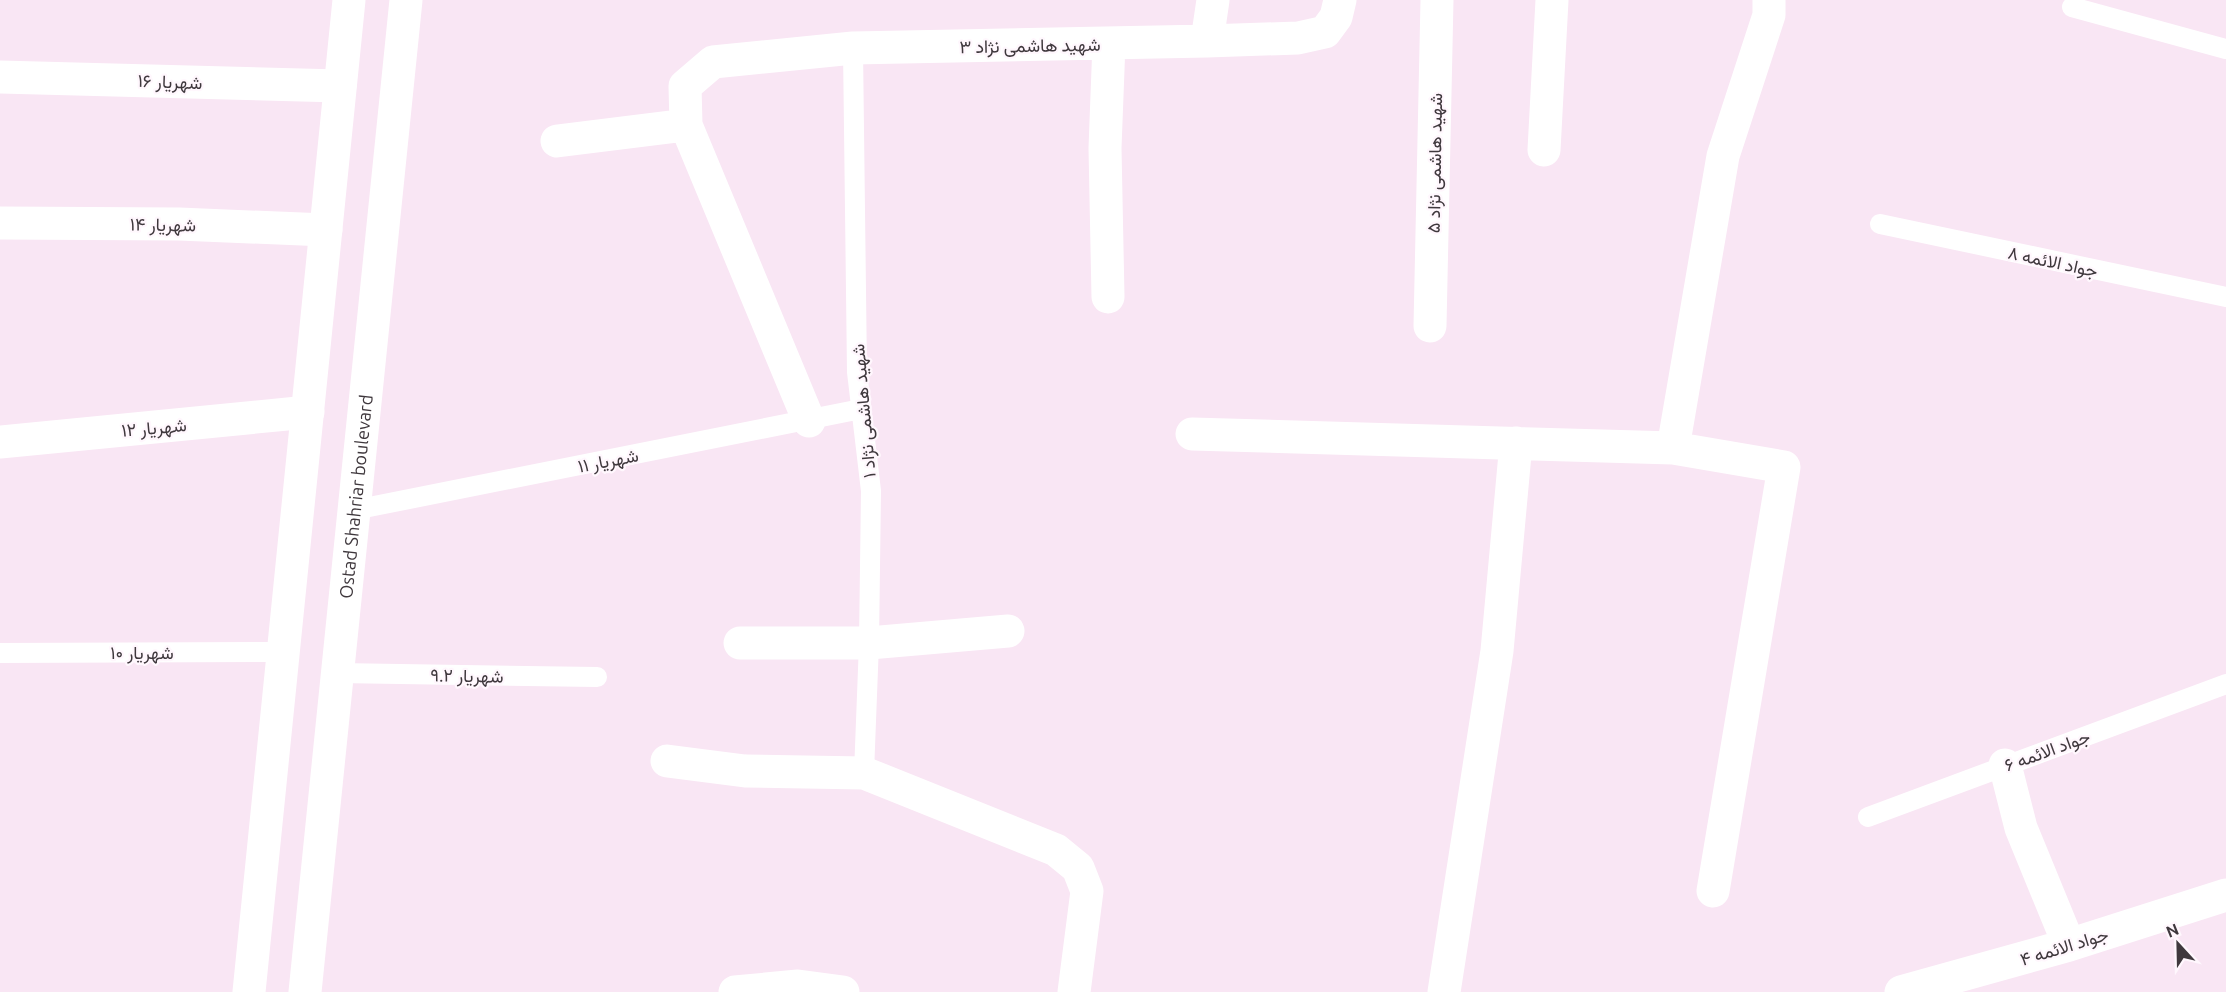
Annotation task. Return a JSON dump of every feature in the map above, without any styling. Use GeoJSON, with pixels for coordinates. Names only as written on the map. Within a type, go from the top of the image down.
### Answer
{"type":"FeatureCollection","features":[{"type":"Feature","properties":{"kind":"street"},"geometry":{"type":"LineString","coordinates":[[249,992],[349,0]]}},
{"type":"Feature","properties":{"kind":"street","name":"Ostad Shahriar boulevard"},"geometry":{"type":"LineString","coordinates":[[305,992],[406,0]]}},
{"type":"Feature","properties":{"kind":"street"},"geometry":{"type":"LineString","coordinates":[[1207,41],[1213,0]]}},
{"type":"Feature","properties":{"kind":"street","name":"شهید هاشمی نژاد ۳"},"geometry":{"type":"LineString","coordinates":[[686,125],[685,86],[713,62],[854,48],[1298,38],[1325,32],[1336,17],[1340,0]]}},
{"type":"Feature","properties":{"kind":"street","name":"شهید هاشمی نژاد ۵"},"geometry":{"type":"LineString","coordinates":[[1430,326],[1437,0]]}},
{"type":"Feature","properties":{"kind":"street"},"geometry":{"type":"LineString","coordinates":[[1544,150],[1552,0]]}},
{"type":"Feature","properties":{"kind":"street"},"geometry":{"type":"LineString","coordinates":[[1673,448],[1723,156],[1769,15],[1769,0]]}},
{"type":"Feature","properties":{"kind":"street"},"geometry":{"type":"LineString","coordinates":[[1108,297],[1105,148],[1109,43]]}},
{"type":"Feature","properties":{"kind":"street","name":"شهریار ۱۶"},"geometry":{"type":"LineString","coordinates":[[0,77],[340,86]]}},
{"type":"Feature","properties":{"kind":"street"},"geometry":{"type":"LineString","coordinates":[[557,141],[686,125],[809,421]]}},
{"type":"Feature","properties":{"kind":"street","name":"شهریار ۱۴"},"geometry":{"type":"LineString","coordinates":[[0,223],[179,224],[326,230]]}},
{"type":"Feature","properties":{"kind":"street","name":"شهریار ۱۲"},"geometry":{"type":"LineString","coordinates":[[0,442],[308,412]]}},
{"type":"Feature","properties":{"kind":"street"},"geometry":{"type":"LineString","coordinates":[[1192,434],[1673,448],[1784,467],[1713,891]]}},
{"type":"Feature","properties":{"kind":"street"},"geometry":{"type":"LineString","coordinates":[[1444,992],[1497,651],[1516,443]]}},
{"type":"Feature","properties":{"kind":"street"},"geometry":{"type":"LineString","coordinates":[[740,643],[869,643],[1008,631]]}},
{"type":"Feature","properties":{"kind":"street"},"geometry":{"type":"LineString","coordinates":[[667,762],[745,771],[864,773],[1056,850],[1078,868],[1088,891],[1074,992]]}},
{"type":"Feature","properties":{"kind":"street"},"geometry":{"type":"LineString","coordinates":[[2005,765],[2021,828],[2069,945]]}},
{"type":"Feature","properties":{"kind":"street","name":"جواد الائمه ۴"},"geometry":{"type":"LineString","coordinates":[[1901,992],[2069,945],[2226,895]]}},
{"type":"Feature","properties":{"kind":"street"},"geometry":{"type":"LineString","coordinates":[[735,992],[798,986],[843,992]]}},
{"type":"Feature","properties":{"kind":"lane"},"geometry":{"type":"LineString","coordinates":[[2072,7],[2226,49]]}},
{"type":"Feature","properties":{"kind":"lane","name":"شهید هاشمی نژاد ۱"},"geometry":{"type":"LineString","coordinates":[[854,48],[857,372],[871,491],[864,773]]}},
{"type":"Feature","properties":{"kind":"lane","name":"جواد الائمه ۸"},"geometry":{"type":"LineString","coordinates":[[1880,224],[2226,297]]}},
{"type":"Feature","properties":{"kind":"lane","name":"شهریار ۱۱"},"geometry":{"type":"LineString","coordinates":[[354,510],[861,409]]}},
{"type":"Feature","properties":{"kind":"lane","name":"شهریار ۱۰"},"geometry":{"type":"LineString","coordinates":[[0,653],[283,652]]}},
{"type":"Feature","properties":{"kind":"lane","name":"شهریار ۹.۲"},"geometry":{"type":"LineString","coordinates":[[338,673],[597,677]]}},
{"type":"Feature","properties":{"kind":"lane","name":"جواد الائمه ۶"},"geometry":{"type":"LineString","coordinates":[[1868,817],[2226,684]]}}]}
